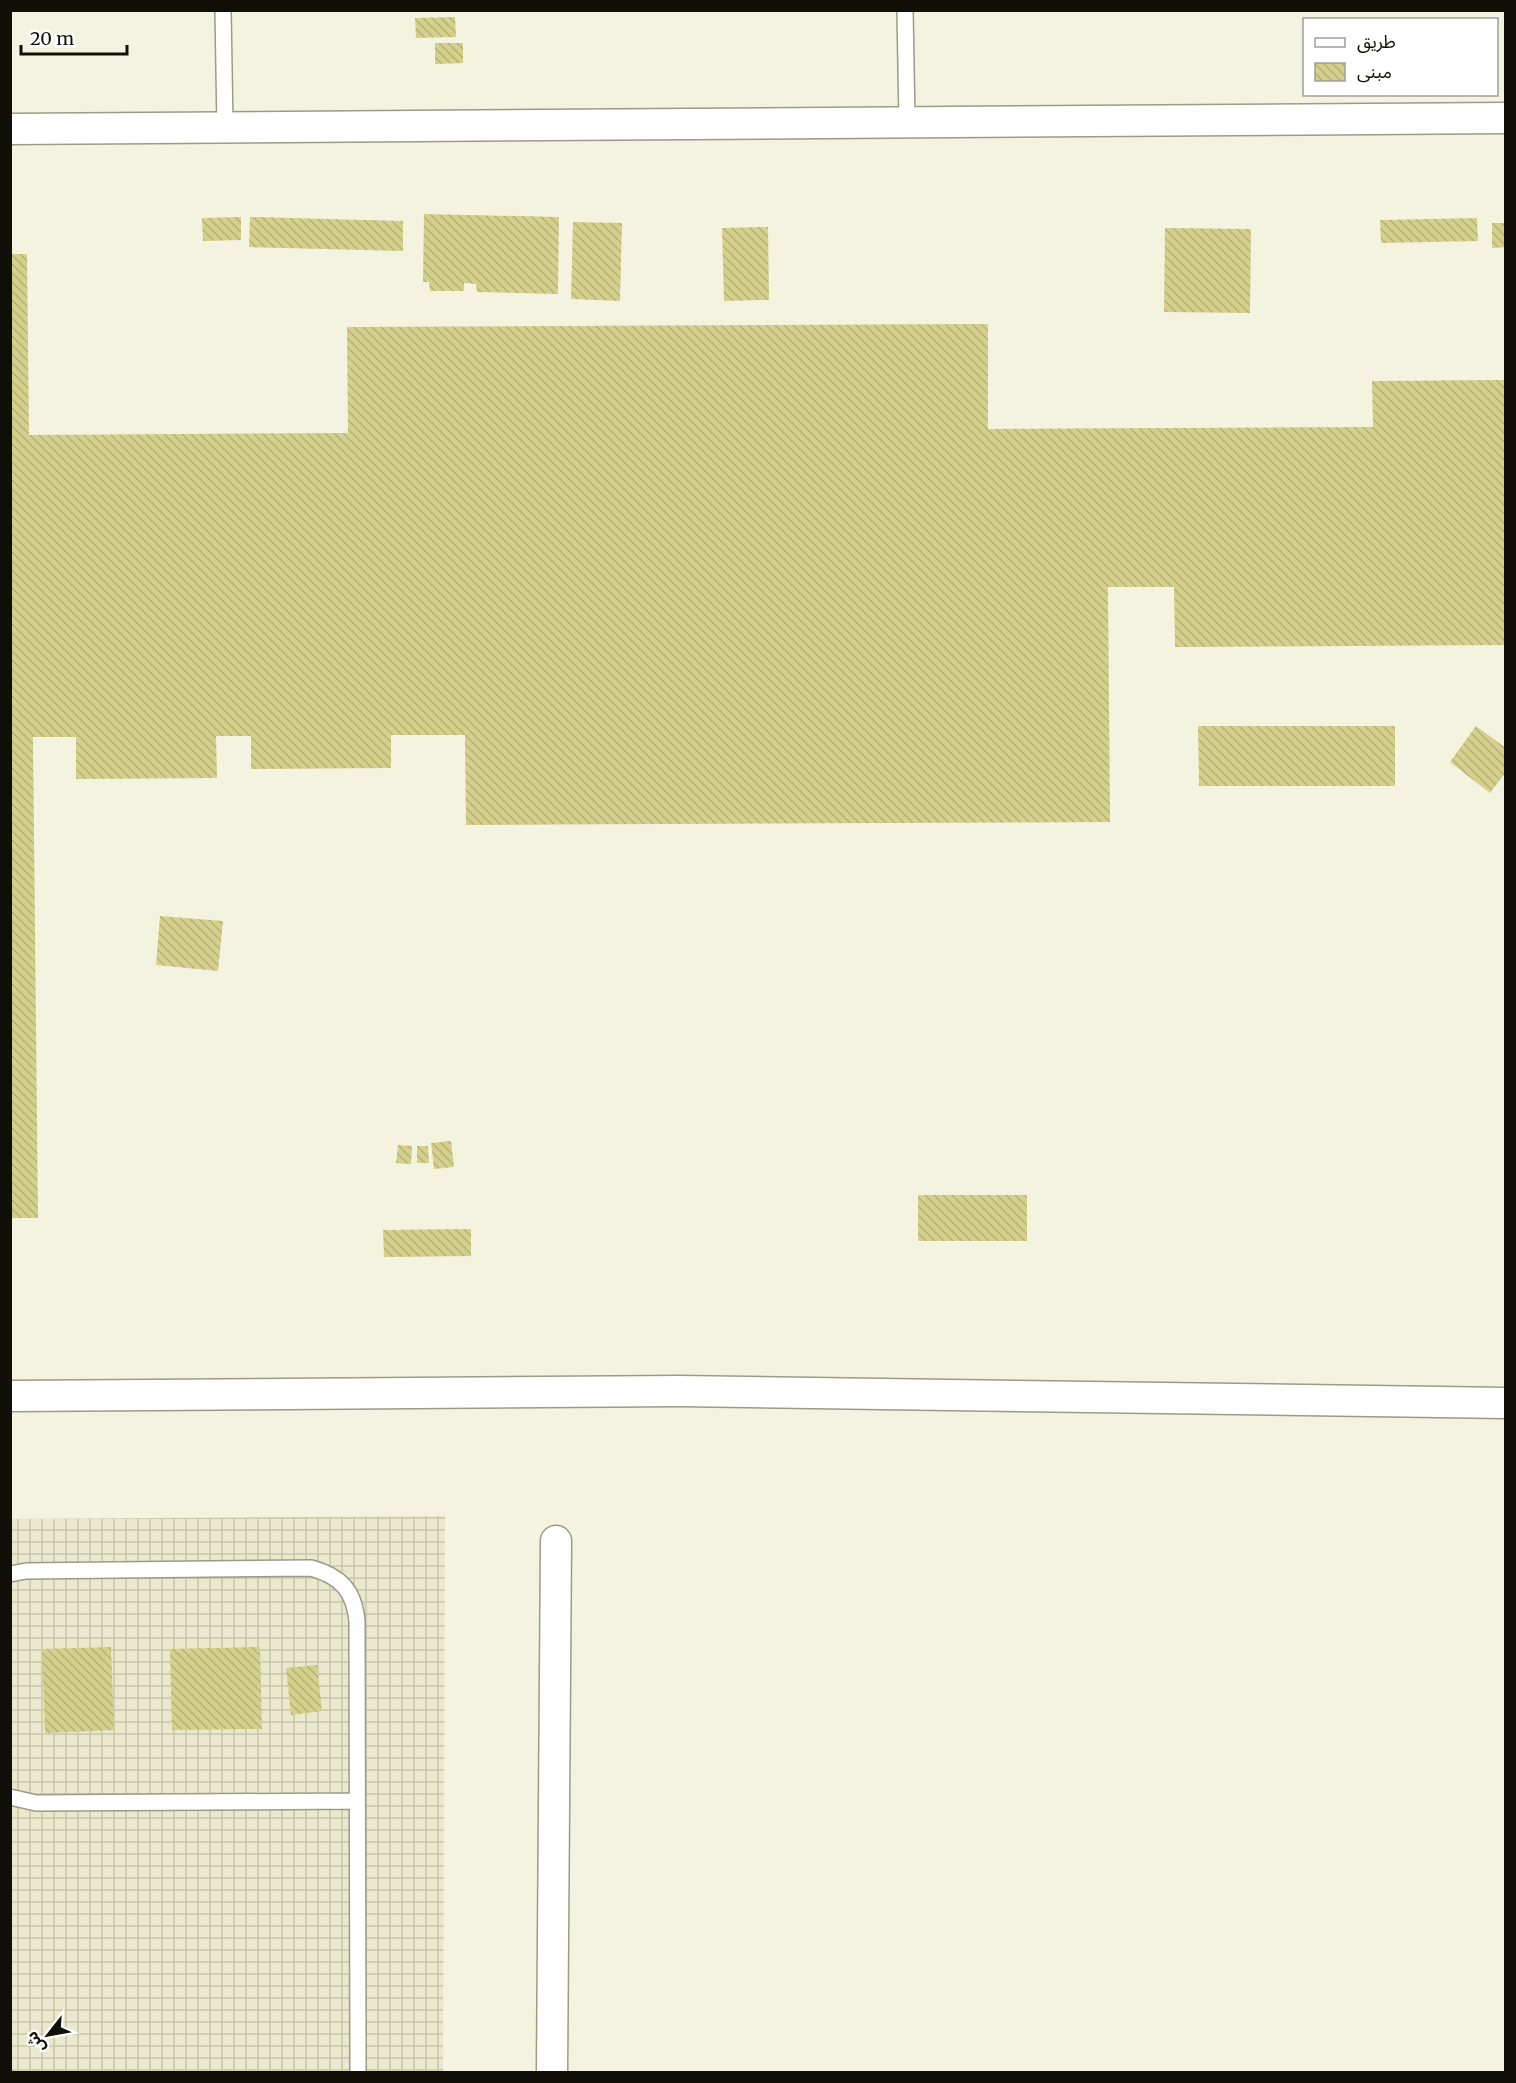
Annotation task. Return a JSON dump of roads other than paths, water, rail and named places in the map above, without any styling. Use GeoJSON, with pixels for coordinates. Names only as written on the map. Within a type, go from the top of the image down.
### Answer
{"type":"FeatureCollection","features":[{"type":"Feature","properties":{"kind":"street"},"geometry":{"type":"LineString","coordinates":[[10,129],[1506,118]]}},
{"type":"Feature","properties":{"kind":"street"},"geometry":{"type":"LineString","coordinates":[[10,1396],[680,1391],[1506,1403]]}},
{"type":"Feature","properties":{"kind":"street"},"geometry":{"type":"LineString","coordinates":[[552,2073],[556,1541]]}},
{"type":"Feature","properties":{"kind":"lane"},"geometry":{"type":"LineString","coordinates":[[223,10],[225,127]]}},
{"type":"Feature","properties":{"kind":"lane"},"geometry":{"type":"LineString","coordinates":[[905,10],[907,122]]}},
{"type":"Feature","properties":{"kind":"lane"},"geometry":{"type":"LineString","coordinates":[[10,1574],[26,1571],[311,1568],[334,1577],[351,1596],[356,1608],[357,1620],[358,2073]]}},
{"type":"Feature","properties":{"kind":"lane"},"geometry":{"type":"LineString","coordinates":[[10,1797],[36,1803],[357,1801]]}}]}
